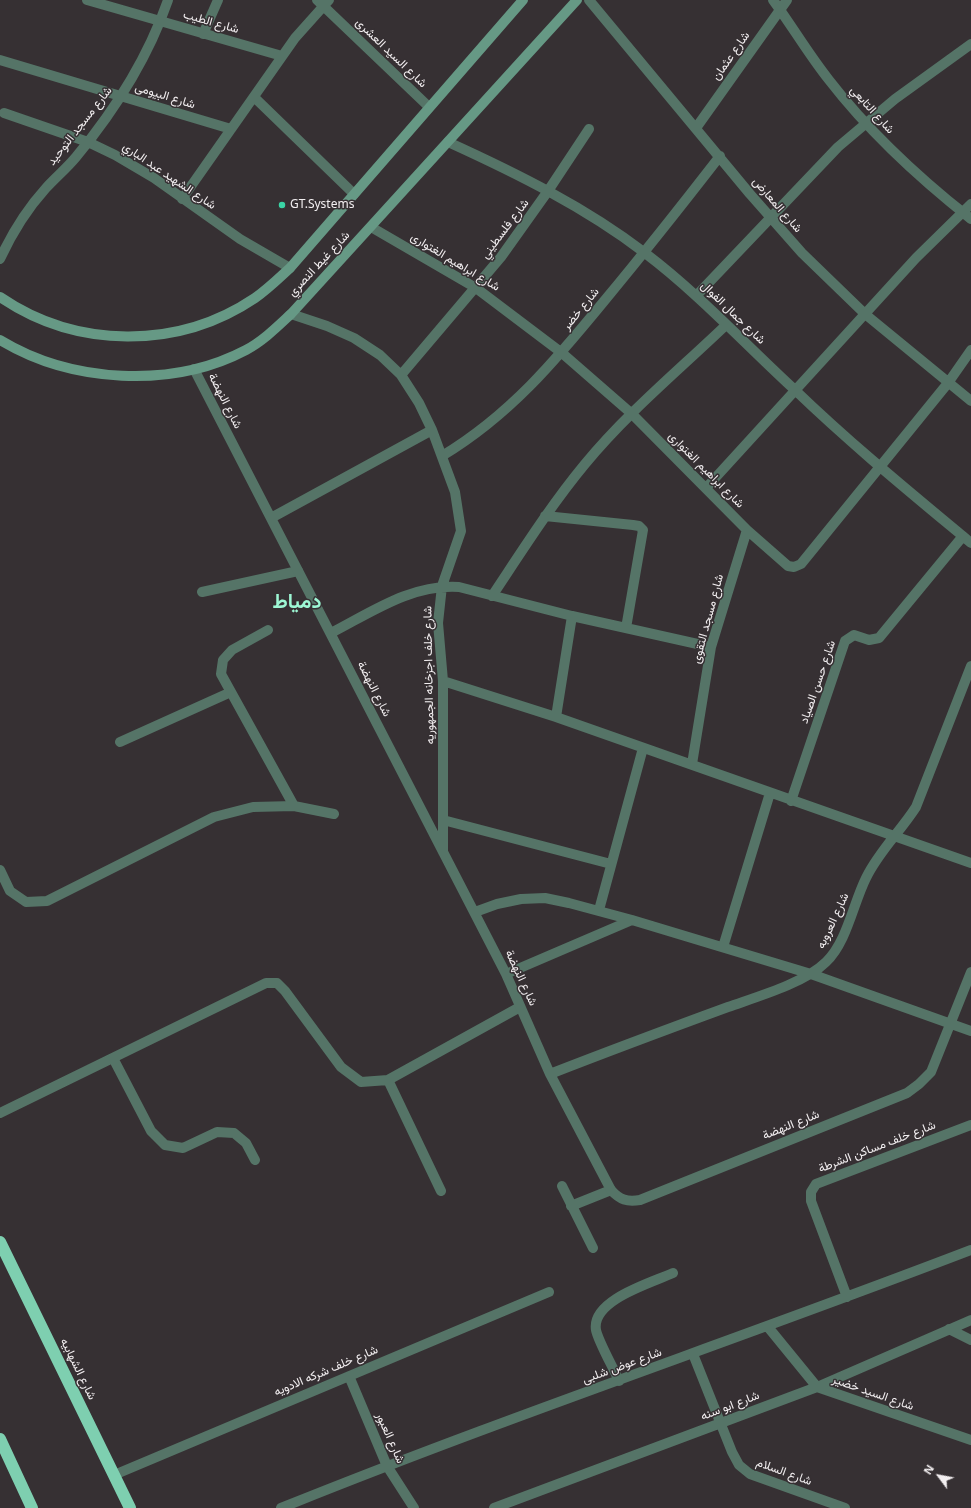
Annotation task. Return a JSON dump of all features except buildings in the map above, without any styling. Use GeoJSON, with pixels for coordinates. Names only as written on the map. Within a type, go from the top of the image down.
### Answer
{"type":"FeatureCollection","features":[{"type":"Feature","properties":{"kind":"highway","name":"شارع الشهابيه"},"geometry":{"type":"LineString","coordinates":[[0,1242],[130,1508]]}},
{"type":"Feature","properties":{"kind":"highway"},"geometry":{"type":"LineString","coordinates":[[0,1439],[32,1508]]}},
{"type":"Feature","properties":{"kind":"main road","name":"شارع غيط النصري"},"geometry":{"type":"LineString","coordinates":[[0,297],[15,307],[43,320],[72,330],[103,336],[134,337],[157,335],[195,327],[236,309],[256,297],[290,268],[522,0]]}},
{"type":"Feature","properties":{"kind":"main road","name":"شارع غيط النصري"},"geometry":{"type":"LineString","coordinates":[[0,340],[32,356],[85,371],[112,375],[140,376],[167,374],[194,369],[222,361],[247,349],[270,333],[291,314],[577,0]]}},
{"type":"Feature","properties":{"kind":"street","name":"شارع الطيب"},"geometry":{"type":"LineString","coordinates":[[87,0],[282,56]]}},
{"type":"Feature","properties":{"kind":"street","name":"شارع مسجد التوحيد"},"geometry":{"type":"LineString","coordinates":[[0,259],[18,225],[31,206],[88,142],[121,96],[135,72],[160,21],[168,0]]}},
{"type":"Feature","properties":{"kind":"street"},"geometry":{"type":"LineString","coordinates":[[203,34],[218,0]]}},
{"type":"Feature","properties":{"kind":"street","name":"شارع المعارض"},"geometry":{"type":"LineString","coordinates":[[589,0],[770,218],[833,284],[866,314],[971,401]]}},
{"type":"Feature","properties":{"kind":"street","name":"شارع التابعي"},"geometry":{"type":"LineString","coordinates":[[773,0],[828,79],[864,123],[918,174],[971,218]]}},
{"type":"Feature","properties":{"kind":"street","name":"شارع عثمان"},"geometry":{"type":"LineString","coordinates":[[696,128],[787,0]]}},
{"type":"Feature","properties":{"kind":"street"},"geometry":{"type":"LineString","coordinates":[[182,199],[282,56],[323,2]]}},
{"type":"Feature","properties":{"kind":"street","name":"شارع السيد العشرى"},"geometry":{"type":"LineString","coordinates":[[323,2],[429,107]]}},
{"type":"Feature","properties":{"kind":"street"},"geometry":{"type":"LineString","coordinates":[[697,295],[813,172],[864,123],[971,44]]}},
{"type":"Feature","properties":{"kind":"street","name":"شارع البيومى"},"geometry":{"type":"LineString","coordinates":[[0,60],[231,129]]}},
{"type":"Feature","properties":{"kind":"street"},"geometry":{"type":"LineString","coordinates":[[254,97],[354,194]]}},
{"type":"Feature","properties":{"kind":"street","name":"شارع الشهيد عبد الباري"},"geometry":{"type":"LineString","coordinates":[[4,113],[88,142],[141,170],[240,239],[290,268]]}},
{"type":"Feature","properties":{"kind":"street","name":"شارع فلسطيني"},"geometry":{"type":"LineString","coordinates":[[402,375],[476,288],[548,191],[590,129]]}},
{"type":"Feature","properties":{"kind":"street","name":"شارع جمال الفوال"},"geometry":{"type":"LineString","coordinates":[[448,142],[499,165],[548,191],[644,252],[697,295],[795,391],[880,468],[967,539]]}},
{"type":"Feature","properties":{"kind":"street","name":"شارع خضر"},"geometry":{"type":"LineString","coordinates":[[442,456],[482,430],[507,409],[562,353],[720,156]]}},
{"type":"Feature","properties":{"kind":"street"},"geometry":{"type":"LineString","coordinates":[[706,488],[916,258],[971,204]]}},
{"type":"Feature","properties":{"kind":"street","name":"شارع ابراهيم الغتوارى"},"geometry":{"type":"LineString","coordinates":[[371,227],[476,288],[562,353],[632,414],[746,530],[788,566],[794,567],[801,564],[948,383],[971,350]]}},
{"type":"Feature","properties":{"kind":"street","name":"شارع خلف اجزخانه الجمهوريه"},"geometry":{"type":"LineString","coordinates":[[291,314],[327,326],[354,338],[380,355],[402,375],[419,403],[432,430],[455,492],[461,531],[442,586],[438,623],[443,681],[443,854]]}},
{"type":"Feature","properties":{"kind":"street"},"geometry":{"type":"LineString","coordinates":[[492,596],[545,516],[586,463],[632,414],[726,325]]}},
{"type":"Feature","properties":{"kind":"street","name":"شارع النهضة"},"geometry":{"type":"LineString","coordinates":[[194,369],[443,854],[475,912],[506,974],[550,1074],[611,1190],[622,1200],[629,1202],[640,1200],[907,1093],[920,1084],[931,1072],[971,972]]}},
{"type":"Feature","properties":{"kind":"street"},"geometry":{"type":"LineString","coordinates":[[271,518],[432,430]]}},
{"type":"Feature","properties":{"kind":"street"},"geometry":{"type":"LineString","coordinates":[[545,516],[633,525],[639,526],[643,530],[626,628]]}},
{"type":"Feature","properties":{"kind":"street","name":"شارع مسجد التقوى"},"geometry":{"type":"LineString","coordinates":[[692,764],[711,647],[746,530]]}},
{"type":"Feature","properties":{"kind":"street","name":"شارع حسن الصياد"},"geometry":{"type":"LineString","coordinates":[[791,801],[845,640],[854,635],[869,640],[879,638],[967,539]]}},
{"type":"Feature","properties":{"kind":"street"},"geometry":{"type":"LineString","coordinates":[[202,592],[298,571]]}},
{"type":"Feature","properties":{"kind":"street"},"geometry":{"type":"LineString","coordinates":[[331,634],[410,593],[426,588],[442,586],[459,587],[572,616],[711,647]]}},
{"type":"Feature","properties":{"kind":"street"},"geometry":{"type":"LineString","coordinates":[[556,717],[572,616]]}},
{"type":"Feature","properties":{"kind":"street"},"geometry":{"type":"LineString","coordinates":[[268,630],[232,650],[223,660],[221,674],[294,806]]}},
{"type":"Feature","properties":{"kind":"street","name":"شارع العروبه"},"geometry":{"type":"LineString","coordinates":[[550,1074],[774,990],[811,974],[826,962],[838,947],[865,879],[878,856],[906,822],[916,807],[971,666]]}},
{"type":"Feature","properties":{"kind":"street"},"geometry":{"type":"LineString","coordinates":[[443,681],[556,717],[642,748],[692,764],[791,801],[894,835],[971,863]]}},
{"type":"Feature","properties":{"kind":"street"},"geometry":{"type":"LineString","coordinates":[[120,742],[231,692]]}},
{"type":"Feature","properties":{"kind":"street"},"geometry":{"type":"LineString","coordinates":[[599,910],[642,748]]}},
{"type":"Feature","properties":{"kind":"street"},"geometry":{"type":"LineString","coordinates":[[723,947],[770,793]]}},
{"type":"Feature","properties":{"kind":"street"},"geometry":{"type":"LineString","coordinates":[[0,870],[10,891],[26,902],[47,901],[214,817],[253,807],[294,806],[334,814]]}},
{"type":"Feature","properties":{"kind":"street"},"geometry":{"type":"LineString","coordinates":[[443,820],[611,864]]}},
{"type":"Feature","properties":{"kind":"street"},"geometry":{"type":"LineString","coordinates":[[475,912],[509,901],[545,898],[599,910],[811,974],[971,1031]]}},
{"type":"Feature","properties":{"kind":"street"},"geometry":{"type":"LineString","coordinates":[[506,974],[632,920]]}},
{"type":"Feature","properties":{"kind":"street"},"geometry":{"type":"LineString","coordinates":[[0,1114],[266,983],[277,984],[285,991],[340,1067],[361,1082],[388,1080],[520,1007]]}},
{"type":"Feature","properties":{"kind":"street"},"geometry":{"type":"LineString","coordinates":[[113,1058],[151,1131],[165,1145],[184,1148],[217,1132],[234,1132],[246,1143],[255,1160]]}},
{"type":"Feature","properties":{"kind":"street"},"geometry":{"type":"LineString","coordinates":[[388,1080],[441,1191]]}},
{"type":"Feature","properties":{"kind":"street","name":"شارع خلف مساكن الشرطة"},"geometry":{"type":"LineString","coordinates":[[847,1297],[811,1201],[811,1192],[816,1184],[971,1125]]}},
{"type":"Feature","properties":{"kind":"street"},"geometry":{"type":"LineString","coordinates":[[562,1186],[592,1248]]}},
{"type":"Feature","properties":{"kind":"street"},"geometry":{"type":"LineString","coordinates":[[571,1206],[611,1190]]}},
{"type":"Feature","properties":{"kind":"street","name":"شارع عوض شلبى"},"geometry":{"type":"LineString","coordinates":[[281,1508],[387,1466],[768,1327],[970,1251]]}},
{"type":"Feature","properties":{"kind":"street"},"geometry":{"type":"LineString","coordinates":[[619,1381],[596,1330],[599,1313],[610,1301],[673,1273]]}},
{"type":"Feature","properties":{"kind":"street","name":"شارع خلف شركه الادويه"},"geometry":{"type":"LineString","coordinates":[[114,1475],[549,1292]]}},
{"type":"Feature","properties":{"kind":"street","name":"شارع ابو سنه"},"geometry":{"type":"LineString","coordinates":[[494,1508],[817,1387],[971,1320]]}},
{"type":"Feature","properties":{"kind":"street","name":"شارع السيد خضير"},"geometry":{"type":"LineString","coordinates":[[768,1327],[817,1387],[971,1440]]}},
{"type":"Feature","properties":{"kind":"street"},"geometry":{"type":"LineString","coordinates":[[949,1329],[971,1340]]}},
{"type":"Feature","properties":{"kind":"street","name":"شارع السلام"},"geometry":{"type":"LineString","coordinates":[[693,1354],[735,1459],[739,1465],[750,1474],[845,1508]]}},
{"type":"Feature","properties":{"kind":"street","name":"شارع العبور"},"geometry":{"type":"LineString","coordinates":[[348,1376],[387,1466],[414,1508]]}},
{"type":"Feature","properties":{"kind":"place","name":"GT.Systems"},"geometry":{"type":"Point","coordinates":[282,205]}},
{"type":"Feature","properties":{"kind":"district","name":"دمياط"},"geometry":{"type":"Point","coordinates":[297,602]}}]}
